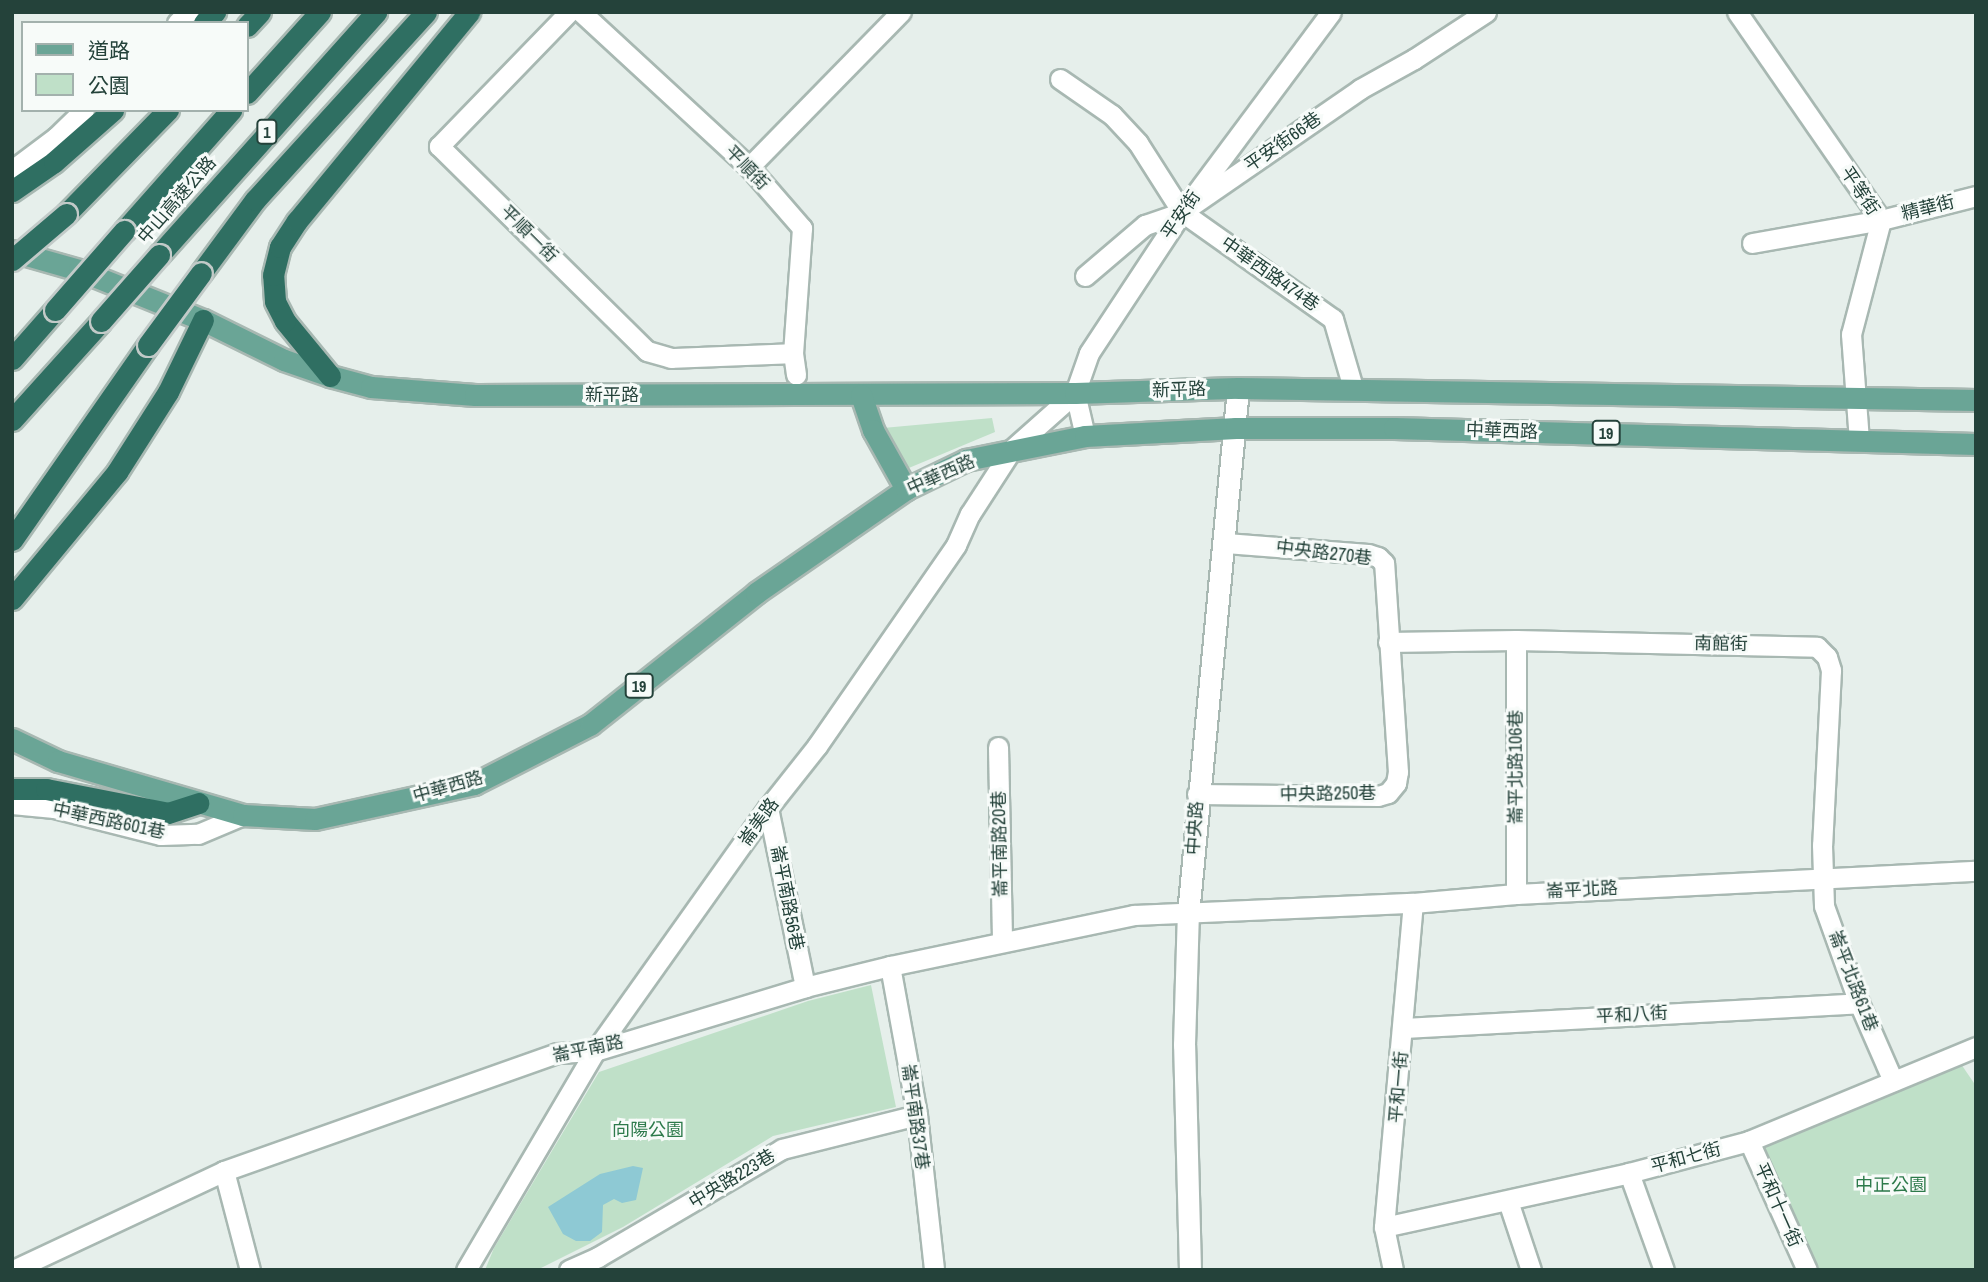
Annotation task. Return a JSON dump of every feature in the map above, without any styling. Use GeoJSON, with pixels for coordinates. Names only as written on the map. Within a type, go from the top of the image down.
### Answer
{"type":"FeatureCollection","features":[{"type":"Feature","properties":{"kind":"highway"},"geometry":{"type":"LineString","coordinates":[[248,25],[260,12]]}},
{"type":"Feature","properties":{"kind":"highway"},"geometry":{"type":"LineString","coordinates":[[248,92],[320,12]]}},
{"type":"Feature","properties":{"kind":"highway","name":"中山高速公路"},"geometry":{"type":"LineString","coordinates":[[12,419],[376,12]]}},
{"type":"Feature","properties":{"kind":"highway"},"geometry":{"type":"LineString","coordinates":[[12,540],[148,345],[255,200],[426,12]]}},
{"type":"Feature","properties":{"kind":"highway"},"geometry":{"type":"LineString","coordinates":[[330,376],[285,321],[275,301],[272,275],[280,247],[297,221],[469,12]]}},
{"type":"Feature","properties":{"kind":"highway"},"geometry":{"type":"LineString","coordinates":[[12,191],[54,162],[111,112]]}},
{"type":"Feature","properties":{"kind":"highway"},"geometry":{"type":"LineString","coordinates":[[12,260],[66,214],[166,112]]}},
{"type":"Feature","properties":{"kind":"highway","name":"中山高速公路"},"geometry":{"type":"LineString","coordinates":[[12,359],[229,112]]}},
{"type":"Feature","properties":{"kind":"highway"},"geometry":{"type":"LineString","coordinates":[[12,599],[117,472],[168,392],[202,320]]}},
{"type":"Feature","properties":{"kind":"highway"},"geometry":{"type":"LineString","coordinates":[[12,789],[46,789],[168,813],[198,803]]}},
{"type":"Feature","properties":{"kind":"main road","name":"新平路"},"geometry":{"type":"LineString","coordinates":[[12,251],[79,270],[202,320],[284,360],[371,387],[475,395],[862,395],[1238,388]]}},
{"type":"Feature","properties":{"kind":"main road"},"geometry":{"type":"LineString","coordinates":[[1238,388],[1976,400]]}},
{"type":"Feature","properties":{"kind":"main road"},"geometry":{"type":"LineString","coordinates":[[862,395],[873,430],[906,489]]}},
{"type":"Feature","properties":{"kind":"main road","name":"中華西路"},"geometry":{"type":"LineString","coordinates":[[12,739],[58,761],[243,815],[315,819],[474,784],[591,724],[756,593],[906,489],[966,460],[1085,436],[1236,428],[1394,428],[1976,444]]}},
{"type":"Feature","properties":{"kind":"street","name":"平順一街"},"geometry":{"type":"LineString","coordinates":[[569,12],[439,146],[647,351],[671,358],[793,353]]}},
{"type":"Feature","properties":{"kind":"street","name":"平順街"},"geometry":{"type":"LineString","coordinates":[[581,12],[749,167],[802,228],[793,353],[796,374]]}},
{"type":"Feature","properties":{"kind":"street"},"geometry":{"type":"LineString","coordinates":[[749,167],[901,12]]}},
{"type":"Feature","properties":{"kind":"street","name":"平安街"},"geometry":{"type":"LineString","coordinates":[[1075,393],[1089,353],[1182,212],[1331,12]]}},
{"type":"Feature","properties":{"kind":"street","name":"平安街66巷"},"geometry":{"type":"LineString","coordinates":[[1085,276],[1145,225],[1182,212],[1360,89],[1486,12]]}},
{"type":"Feature","properties":{"kind":"street","name":"平等街"},"geometry":{"type":"LineString","coordinates":[[1737,12],[1881,220],[1851,334],[1860,440]]}},
{"type":"Feature","properties":{"kind":"street"},"geometry":{"type":"LineString","coordinates":[[1060,79],[1112,115],[1138,143],[1182,212]]}},
{"type":"Feature","properties":{"kind":"street"},"geometry":{"type":"LineString","coordinates":[[12,170],[56,137],[82,112]]}},
{"type":"Feature","properties":{"kind":"street","name":"精華街"},"geometry":{"type":"LineString","coordinates":[[1752,243],[1881,220],[1976,197]]}},
{"type":"Feature","properties":{"kind":"street","name":"中華西路474巷"},"geometry":{"type":"LineString","coordinates":[[1182,212],[1333,318],[1353,388]]}},
{"type":"Feature","properties":{"kind":"street","name":"中央路"},"geometry":{"type":"LineString","coordinates":[[1190,1270],[1184,1045],[1188,914],[1197,794],[1225,543],[1238,388]]}},
{"type":"Feature","properties":{"kind":"street"},"geometry":{"type":"LineString","coordinates":[[1075,393],[1085,436]]}},
{"type":"Feature","properties":{"kind":"street","name":"崙美路"},"geometry":{"type":"LineString","coordinates":[[466,1270],[595,1051],[768,808],[825,735],[956,545],[970,514],[1012,449],[1075,393]]}},
{"type":"Feature","properties":{"kind":"street","name":"中央路270巷"},"geometry":{"type":"LineString","coordinates":[[1225,543],[1378,557],[1384,563],[1388,642]]}},
{"type":"Feature","properties":{"kind":"street","name":"南館街"},"geometry":{"type":"LineString","coordinates":[[1388,642],[1516,640],[1817,647],[1827,657],[1831,670],[1821,878]]}},
{"type":"Feature","properties":{"kind":"street","name":"崙平北路106巷"},"geometry":{"type":"LineString","coordinates":[[1516,640],[1516,894]]}},
{"type":"Feature","properties":{"kind":"street","name":"中央路250巷"},"geometry":{"type":"LineString","coordinates":[[1197,794],[1378,796],[1388,793],[1396,783],[1398,772],[1388,642]]}},
{"type":"Feature","properties":{"kind":"street","name":"崙平南路20巷"},"geometry":{"type":"LineString","coordinates":[[998,747],[1002,942]]}},
{"type":"Feature","properties":{"kind":"street","name":"中華西路601巷"},"geometry":{"type":"LineString","coordinates":[[12,803],[54,808],[161,835],[198,834],[243,815]]}},
{"type":"Feature","properties":{"kind":"street","name":"崙平南路56巷"},"geometry":{"type":"LineString","coordinates":[[768,808],[805,987]]}},
{"type":"Feature","properties":{"kind":"street","name":"崙平北路"},"geometry":{"type":"LineString","coordinates":[[1188,914],[1976,871]]}},
{"type":"Feature","properties":{"kind":"street","name":"崙平北路61巷"},"geometry":{"type":"LineString","coordinates":[[1821,878],[1824,906],[1893,1081]]}},
{"type":"Feature","properties":{"kind":"street","name":"平和一街"},"geometry":{"type":"LineString","coordinates":[[1393,1270],[1384,1227],[1404,1028],[1413,903]]}},
{"type":"Feature","properties":{"kind":"street","name":"崙平南路"},"geometry":{"type":"LineString","coordinates":[[21,1268],[224,1171],[557,1054],[595,1051],[805,987],[890,966],[1134,915],[1188,914]]}},
{"type":"Feature","properties":{"kind":"street","name":"崙平南路37巷"},"geometry":{"type":"LineString","coordinates":[[890,966],[917,1115],[934,1270]]}},
{"type":"Feature","properties":{"kind":"street","name":"平和八街"},"geometry":{"type":"LineString","coordinates":[[1404,1028],[1860,1003]]}},
{"type":"Feature","properties":{"kind":"street","name":"平和七街"},"geometry":{"type":"LineString","coordinates":[[1384,1227],[1629,1173],[1749,1141],[1893,1081],[1973,1053]]}},
{"type":"Feature","properties":{"kind":"street","name":"中央路223巷"},"geometry":{"type":"LineString","coordinates":[[569,1270],[598,1257],[782,1149],[917,1115]]}},
{"type":"Feature","properties":{"kind":"street","name":"平和十一街"},"geometry":{"type":"LineString","coordinates":[[1749,1141],[1807,1270]]}},
{"type":"Feature","properties":{"kind":"street"},"geometry":{"type":"LineString","coordinates":[[224,1171],[250,1270]]}},
{"type":"Feature","properties":{"kind":"street"},"geometry":{"type":"LineString","coordinates":[[1629,1173],[1664,1270]]}},
{"type":"Feature","properties":{"kind":"street"},"geometry":{"type":"LineString","coordinates":[[1508,1201],[1531,1270]]}},
{"type":"Feature","properties":{"kind":"green space"},"geometry":{"type":"Polygon","coordinates":[[[992,418],[995,432],[904,470],[883,428],[992,418]]]}},
{"type":"Feature","properties":{"kind":"green space","name":"向陽公園"},"geometry":{"type":"Polygon","coordinates":[[[871,985],[896,1107],[773,1136],[623,1227],[537,1270],[485,1270],[494,1248],[599,1072],[808,1001],[871,985]]]}},
{"type":"Feature","properties":{"kind":"green space","name":"中正公園"},"geometry":{"type":"Polygon","coordinates":[[[1961,1064],[1976,1086],[1976,1270],[1814,1270],[1760,1146],[1961,1064]]]}},
{"type":"Feature","properties":{"kind":"water"},"geometry":{"type":"Polygon","coordinates":[[[633,1166],[643,1168],[636,1200],[622,1203],[614,1199],[603,1205],[602,1232],[590,1241],[576,1241],[563,1234],[548,1207],[600,1174],[633,1166]]]}}]}
